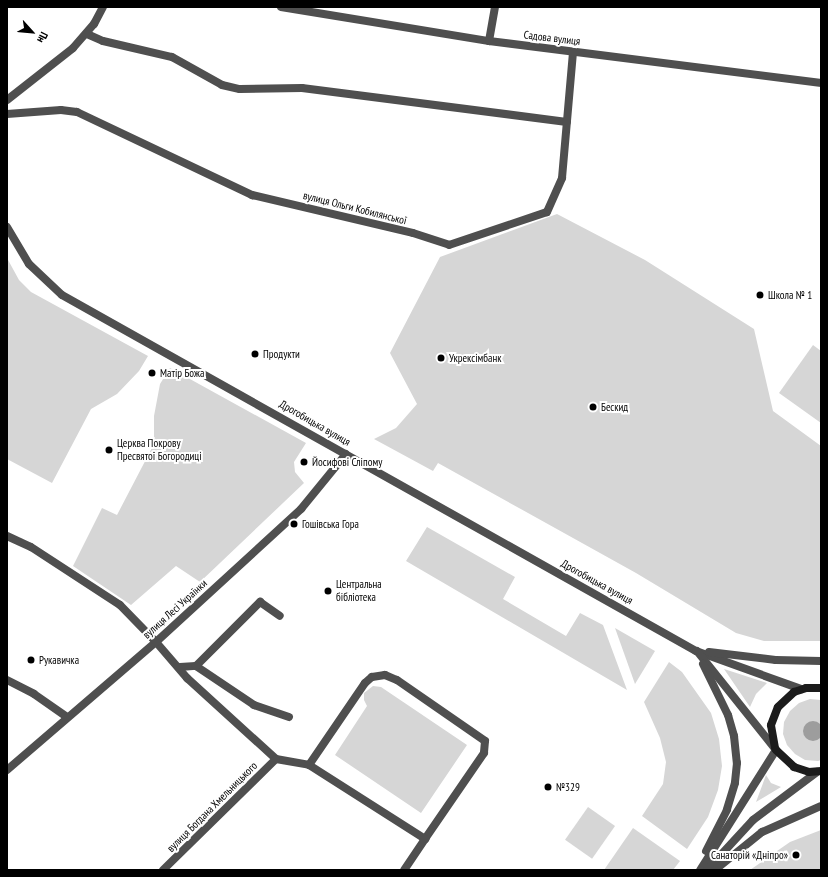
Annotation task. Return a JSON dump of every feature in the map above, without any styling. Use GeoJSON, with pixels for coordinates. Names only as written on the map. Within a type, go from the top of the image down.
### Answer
{"type":"FeatureCollection","features":[{"type":"Feature","properties":{"kind":"main road"},"geometry":{"type":"LineString","coordinates":[[811,688],[821,680]]}},
{"type":"Feature","properties":{"kind":"main road"},"geometry":{"type":"LineString","coordinates":[[819,772],[794,767],[775,749],[771,725],[774,713],[788,696],[801,689],[821,688]]}},
{"type":"Feature","properties":{"kind":"street"},"geometry":{"type":"LineString","coordinates":[[7,100],[73,48],[86,34],[103,7]]}},
{"type":"Feature","properties":{"kind":"street","name":"Садова вулиця"},"geometry":{"type":"LineString","coordinates":[[281,7],[311,9],[489,41],[821,83]]}},
{"type":"Feature","properties":{"kind":"street"},"geometry":{"type":"LineString","coordinates":[[489,41],[495,7]]}},
{"type":"Feature","properties":{"kind":"street"},"geometry":{"type":"LineString","coordinates":[[86,34],[113,44],[172,56],[222,85],[240,89],[302,88],[567,122]]}},
{"type":"Feature","properties":{"kind":"street","name":"вулиця Ольги Кобилянської"},"geometry":{"type":"LineString","coordinates":[[7,114],[61,110],[77,112],[252,195],[413,234],[449,245],[547,212],[562,178],[572,52]]}},
{"type":"Feature","properties":{"kind":"street","name":"Дрогобицька вулиця"},"geometry":{"type":"LineString","coordinates":[[7,227],[29,264],[62,295],[696,651]]}},
{"type":"Feature","properties":{"kind":"street","name":"вулиця Лесі Українки"},"geometry":{"type":"LineString","coordinates":[[7,770],[156,642],[301,509],[346,454]]}},
{"type":"Feature","properties":{"kind":"street"},"geometry":{"type":"LineString","coordinates":[[7,536],[31,547],[120,605],[180,667],[187,678],[276,759],[309,764],[425,840]]}},
{"type":"Feature","properties":{"kind":"street"},"geometry":{"type":"LineString","coordinates":[[196,666],[260,602],[280,616]]}},
{"type":"Feature","properties":{"kind":"street"},"geometry":{"type":"LineString","coordinates":[[696,651],[776,660],[821,661]]}},
{"type":"Feature","properties":{"kind":"street"},"geometry":{"type":"LineString","coordinates":[[696,651],[801,689]]}},
{"type":"Feature","properties":{"kind":"street"},"geometry":{"type":"LineString","coordinates":[[696,651],[775,749],[700,870]]}},
{"type":"Feature","properties":{"kind":"street"},"geometry":{"type":"LineString","coordinates":[[696,651],[728,715],[734,736],[737,763],[735,783],[727,810],[697,870]]}},
{"type":"Feature","properties":{"kind":"street"},"geometry":{"type":"LineString","coordinates":[[180,667],[196,666],[254,705],[289,717]]}},
{"type":"Feature","properties":{"kind":"street"},"geometry":{"type":"LineString","coordinates":[[309,764],[365,683],[372,677],[385,675],[397,680],[485,741],[484,753],[404,870]]}},
{"type":"Feature","properties":{"kind":"street"},"geometry":{"type":"LineString","coordinates":[[7,680],[34,694],[67,717]]}},
{"type":"Feature","properties":{"kind":"street","name":"вулиця Богдана Хмельницького"},"geometry":{"type":"LineString","coordinates":[[163,870],[276,759]]}},
{"type":"Feature","properties":{"kind":"street"},"geometry":{"type":"LineString","coordinates":[[707,870],[753,820],[819,772]]}},
{"type":"Feature","properties":{"kind":"street"},"geometry":{"type":"LineString","coordinates":[[715,870],[762,832],[821,806]]}},
{"type":"Feature","properties":{"kind":"shaded area","name":"Бескид"},"geometry":{"type":"Polygon","coordinates":[[[557,214],[645,260],[754,329],[773,411],[821,446],[821,641],[764,641],[736,633],[636,573],[438,463],[433,471],[374,439],[396,428],[417,404],[390,353],[440,257],[557,214]]]}},
{"type":"Feature","properties":{"kind":"shaded area"},"geometry":{"type":"Polygon","coordinates":[[[7,258],[19,280],[31,292],[148,356],[139,371],[117,394],[91,409],[52,483],[7,459],[7,258]]]}},
{"type":"Feature","properties":{"kind":"shaded area"},"geometry":{"type":"Polygon","coordinates":[[[813,345],[821,351],[821,423],[779,393],[813,345]]]}},
{"type":"Feature","properties":{"kind":"shaded area"},"geometry":{"type":"Polygon","coordinates":[[[170,368],[306,443],[294,462],[295,472],[304,483],[200,582],[176,566],[131,605],[73,566],[102,508],[117,515],[154,444],[154,416],[160,384],[170,368]]]}},
{"type":"Feature","properties":{"kind":"shaded area"},"geometry":{"type":"Polygon","coordinates":[[[427,527],[515,577],[503,599],[566,636],[580,613],[603,625],[627,690],[406,561],[427,527]]]}},
{"type":"Feature","properties":{"kind":"shaded area"},"geometry":{"type":"Polygon","coordinates":[[[615,628],[655,651],[635,684],[615,628]]]}},
{"type":"Feature","properties":{"kind":"shaded area"},"geometry":{"type":"Polygon","coordinates":[[[669,662],[682,672],[711,713],[719,739],[722,766],[718,790],[708,817],[687,849],[642,816],[663,784],[666,762],[660,738],[644,702],[669,662]]]}},
{"type":"Feature","properties":{"kind":"shaded area"},"geometry":{"type":"Polygon","coordinates":[[[724,669],[767,683],[756,694],[750,707],[724,669]]]}},
{"type":"Feature","properties":{"kind":"shaded area"},"geometry":{"type":"Polygon","coordinates":[[[373,686],[381,687],[467,745],[421,813],[335,755],[367,706],[364,700],[364,693],[373,686]]]}},
{"type":"Feature","properties":{"kind":"shaded area"},"geometry":{"type":"Polygon","coordinates":[[[810,699],[821,700],[821,760],[818,761],[805,760],[795,754],[787,745],[783,734],[784,722],[790,711],[799,703],[810,699]]]}},
{"type":"Feature","properties":{"kind":"shaded area"},"geometry":{"type":"Polygon","coordinates":[[[813,721],[820,724],[823,731],[820,738],[813,741],[806,738],[803,731],[806,724],[813,721]]]}},
{"type":"Feature","properties":{"kind":"shaded area"},"geometry":{"type":"Polygon","coordinates":[[[766,775],[771,783],[781,787],[756,802],[766,775]]]}},
{"type":"Feature","properties":{"kind":"shaded area"},"geometry":{"type":"Polygon","coordinates":[[[588,807],[615,826],[592,859],[565,840],[588,807]]]}},
{"type":"Feature","properties":{"kind":"shaded area"},"geometry":{"type":"Polygon","coordinates":[[[633,828],[680,861],[673,870],[604,870],[633,828]]]}},
{"type":"Feature","properties":{"kind":"shaded area","name":"Санаторій «Дніпро»"},"geometry":{"type":"Polygon","coordinates":[[[821,830],[821,870],[750,870],[790,842],[821,830]]]}},
{"type":"Feature","properties":{"kind":"place","name":"Школа № 1"},"geometry":{"type":"Point","coordinates":[760,295]}},
{"type":"Feature","properties":{"kind":"place","name":"Продукти"},"geometry":{"type":"Point","coordinates":[255,354]}},
{"type":"Feature","properties":{"kind":"place","name":"Укрексімбанк"},"geometry":{"type":"Point","coordinates":[441,358]}},
{"type":"Feature","properties":{"kind":"place","name":"Матір Божа"},"geometry":{"type":"Point","coordinates":[152,373]}},
{"type":"Feature","properties":{"kind":"place","name":"Бескид"},"geometry":{"type":"Point","coordinates":[593,407]}},
{"type":"Feature","properties":{"kind":"place","name":"Церква Покрову Пресвятої Богородиці"},"geometry":{"type":"Point","coordinates":[109,450]}},
{"type":"Feature","properties":{"kind":"place","name":"Йосифові Сліпому"},"geometry":{"type":"Point","coordinates":[304,462]}},
{"type":"Feature","properties":{"kind":"place","name":"Гошівська Гора"},"geometry":{"type":"Point","coordinates":[294,524]}},
{"type":"Feature","properties":{"kind":"place","name":"Центральна бібліотека"},"geometry":{"type":"Point","coordinates":[328,591]}},
{"type":"Feature","properties":{"kind":"place","name":"Рукавичка"},"geometry":{"type":"Point","coordinates":[31,660]}},
{"type":"Feature","properties":{"kind":"place","name":"№329"},"geometry":{"type":"Point","coordinates":[548,787]}},
{"type":"Feature","properties":{"kind":"place","name":"Санаторій «Дніпро»"},"geometry":{"type":"Point","coordinates":[796,855]}}]}
